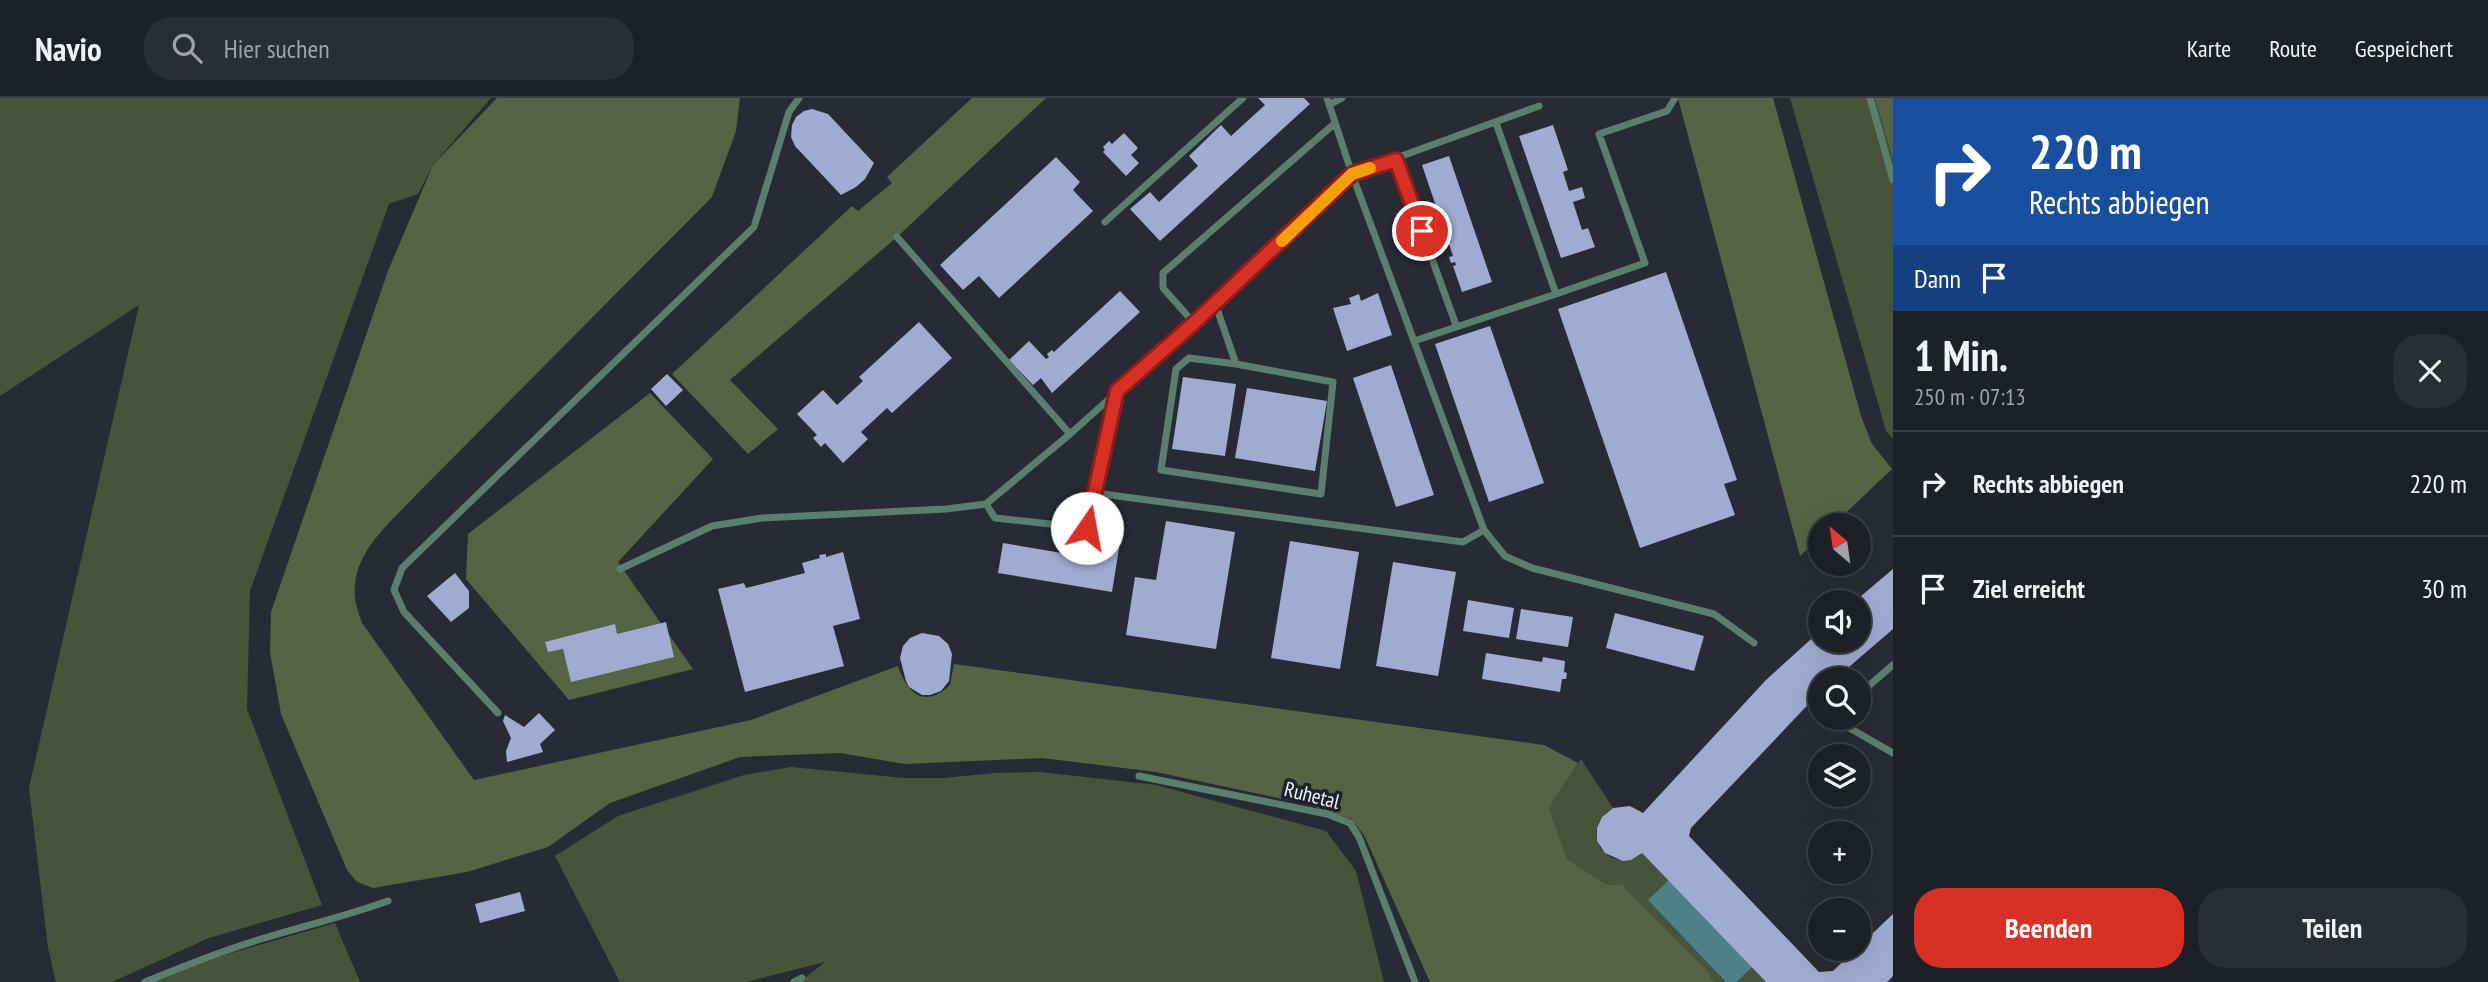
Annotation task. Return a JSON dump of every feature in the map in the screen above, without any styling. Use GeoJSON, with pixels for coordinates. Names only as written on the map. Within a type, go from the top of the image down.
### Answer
{"type":"FeatureCollection","features":[{"type":"Feature","properties":{"kind":"lane"},"geometry":{"type":"LineString","coordinates":[[498,713],[404,611],[394,590],[402,568],[754,227],[789,112],[799,98]]}},
{"type":"Feature","properties":{"kind":"lane"},"geometry":{"type":"LineString","coordinates":[[1105,222],[1243,98]]}},
{"type":"Feature","properties":{"kind":"lane"},"geometry":{"type":"LineString","coordinates":[[1342,98],[1328,101],[1334,124],[1484,530],[1505,556],[1532,568],[1714,614],[1755,643]]}},
{"type":"Feature","properties":{"kind":"lane"},"geometry":{"type":"LineString","coordinates":[[1414,341],[1645,263],[1599,134],[1667,111],[1675,98]]}},
{"type":"Feature","properties":{"kind":"lane"},"geometry":{"type":"LineString","coordinates":[[1870,98],[1893,180]]}},
{"type":"Feature","properties":{"kind":"lane"},"geometry":{"type":"LineString","coordinates":[[620,569],[712,526],[762,518],[919,511],[986,504],[1070,434],[1194,323],[1352,174],[1539,106]]}},
{"type":"Feature","properties":{"kind":"lane"},"geometry":{"type":"LineString","coordinates":[[1496,123],[1556,294]]}},
{"type":"Feature","properties":{"kind":"lane"},"geometry":{"type":"LineString","coordinates":[[1194,323],[1163,288],[1164,273],[1334,124]]}},
{"type":"Feature","properties":{"kind":"lane"},"geometry":{"type":"LineString","coordinates":[[1396,160],[1456,325]]}},
{"type":"Feature","properties":{"kind":"lane"},"geometry":{"type":"LineString","coordinates":[[897,237],[1070,434]]}},
{"type":"Feature","properties":{"kind":"lane"},"geometry":{"type":"LineString","coordinates":[[1215,303],[1236,363]]}},
{"type":"Feature","properties":{"kind":"lane"},"geometry":{"type":"LineString","coordinates":[[1189,358],[1236,363],[1333,382],[1321,494],[1161,470],[1176,369],[1189,358]]}},
{"type":"Feature","properties":{"kind":"lane"},"geometry":{"type":"LineString","coordinates":[[986,504],[995,518],[1087,528],[1117,391]]}},
{"type":"Feature","properties":{"kind":"lane"},"geometry":{"type":"LineString","coordinates":[[1095,493],[1463,542],[1484,530]]}},
{"type":"Feature","properties":{"kind":"lane"},"geometry":{"type":"LineString","coordinates":[[1871,684],[1893,665]]}},
{"type":"Feature","properties":{"kind":"lane"},"geometry":{"type":"LineString","coordinates":[[1851,730],[1893,753]]}},
{"type":"Feature","properties":{"kind":"lane","name":"Ruhetal"},"geometry":{"type":"LineString","coordinates":[[1139,776],[1327,814],[1350,823],[1359,837],[1415,982]]}},
{"type":"Feature","properties":{"kind":"lane"},"geometry":{"type":"LineString","coordinates":[[145,982],[213,954],[388,901]]}},
{"type":"Feature","properties":{"kind":"shaded area"},"geometry":{"type":"Polygon","coordinates":[[[0,98],[491,98],[433,165],[418,194],[389,204],[250,591],[247,709],[322,905],[209,938],[112,982],[56,982],[48,948],[29,788],[139,305],[0,396],[0,98]]]}},
{"type":"Feature","properties":{"kind":"shaded area"},"geometry":{"type":"Polygon","coordinates":[[[497,98],[740,98],[736,131],[712,197],[393,518],[373,541],[359,567],[355,597],[362,623],[474,780],[751,720],[898,666],[912,691],[925,697],[933,696],[950,685],[954,664],[1544,745],[1578,763],[1549,808],[1567,859],[1606,884],[1622,885],[1707,970],[1714,982],[1430,982],[1364,835],[1351,819],[1302,803],[1156,772],[1042,758],[905,764],[840,753],[740,757],[610,803],[548,847],[467,872],[373,888],[357,882],[347,870],[281,714],[270,652],[271,612],[388,271],[433,165],[497,98]]]}},
{"type":"Feature","properties":{"kind":"shaded area"},"geometry":{"type":"Polygon","coordinates":[[[972,98],[1046,98],[897,237],[730,380],[778,429],[748,454],[672,374],[852,206],[858,211],[892,183],[887,177],[972,98]]]}},
{"type":"Feature","properties":{"kind":"shaded area"},"geometry":{"type":"Polygon","coordinates":[[[1678,98],[1773,98],[1861,416],[1872,444],[1892,469],[1846,513],[1808,513],[1808,548],[1800,556],[1678,98]]]}},
{"type":"Feature","properties":{"kind":"shaded area"},"geometry":{"type":"Polygon","coordinates":[[[1790,98],[1875,98],[1893,160],[1893,439],[1886,431],[1790,98]]]}},
{"type":"Feature","properties":{"kind":"shaded area"},"geometry":{"type":"Polygon","coordinates":[[[1875,98],[1893,98],[1893,160],[1875,98]]]}},
{"type":"Feature","properties":{"kind":"shaded area"},"geometry":{"type":"Polygon","coordinates":[[[650,393],[713,459],[618,562],[693,669],[569,700],[466,579],[468,534],[650,393]]]}},
{"type":"Feature","properties":{"kind":"shaded area"},"geometry":{"type":"Polygon","coordinates":[[[1581,759],[1613,808],[1602,817],[1597,827],[1600,847],[1617,859],[1629,859],[1642,853],[1766,982],[1714,982],[1707,970],[1622,885],[1606,884],[1567,859],[1549,808],[1581,759]]]}},
{"type":"Feature","properties":{"kind":"shaded area"},"geometry":{"type":"Polygon","coordinates":[[[791,767],[903,778],[1040,772],[1156,785],[1326,831],[1356,871],[1384,982],[800,982],[825,962],[746,982],[620,982],[555,856],[618,816],[744,775],[791,767]]]}},
{"type":"Feature","properties":{"kind":"shaded area"},"geometry":{"type":"Polygon","coordinates":[[[1669,880],[1752,967],[1736,982],[1726,982],[1648,900],[1669,880]]]}},
{"type":"Feature","properties":{"kind":"shaded area"},"geometry":{"type":"Polygon","coordinates":[[[335,923],[360,982],[148,982],[190,965],[335,923]]]}},
{"type":"Feature","properties":{"kind":"building"},"geometry":{"type":"Polygon","coordinates":[[[1258,98],[1304,98],[1310,104],[1160,241],[1130,209],[1150,192],[1159,202],[1198,166],[1189,156],[1221,125],[1231,136],[1265,105],[1258,98]]]}},
{"type":"Feature","properties":{"kind":"building"},"geometry":{"type":"Polygon","coordinates":[[[812,109],[828,114],[874,163],[865,179],[841,195],[795,146],[791,137],[796,117],[812,109]]]}},
{"type":"Feature","properties":{"kind":"building"},"geometry":{"type":"Polygon","coordinates":[[[1553,125],[1568,170],[1563,172],[1569,191],[1582,187],[1585,198],[1573,202],[1582,230],[1588,228],[1595,247],[1561,258],[1519,136],[1553,125]]]}},
{"type":"Feature","properties":{"kind":"building"},"geometry":{"type":"Polygon","coordinates":[[[1124,133],[1138,148],[1131,155],[1139,163],[1126,176],[1103,152],[1103,147],[1109,141],[1112,144],[1124,133]]]}},
{"type":"Feature","properties":{"kind":"building"},"geometry":{"type":"Polygon","coordinates":[[[1449,156],[1492,282],[1462,292],[1453,266],[1456,265],[1455,262],[1451,263],[1449,257],[1453,256],[1422,165],[1449,156]]]}},
{"type":"Feature","properties":{"kind":"building"},"geometry":{"type":"Polygon","coordinates":[[[1056,157],[1080,182],[1073,190],[1093,211],[999,298],[979,276],[963,290],[940,265],[1056,157]]]}},
{"type":"Feature","properties":{"kind":"building"},"geometry":{"type":"Polygon","coordinates":[[[1666,272],[1737,480],[1724,484],[1735,515],[1640,548],[1558,309],[1666,272]]]}},
{"type":"Feature","properties":{"kind":"building"},"geometry":{"type":"Polygon","coordinates":[[[1120,291],[1140,312],[1052,393],[1041,378],[1033,385],[1009,360],[1029,341],[1046,359],[1049,357],[1047,354],[1052,350],[1054,352],[1120,291]]]}},
{"type":"Feature","properties":{"kind":"building"},"geometry":{"type":"Polygon","coordinates":[[[1378,293],[1392,335],[1347,351],[1333,308],[1351,304],[1349,298],[1359,294],[1361,301],[1378,293]]]}},
{"type":"Feature","properties":{"kind":"building"},"geometry":{"type":"Polygon","coordinates":[[[919,322],[952,358],[892,413],[887,408],[861,432],[868,439],[843,463],[825,443],[821,447],[813,438],[817,435],[797,414],[823,390],[837,405],[863,381],[859,377],[919,322]]]}},
{"type":"Feature","properties":{"kind":"building"},"geometry":{"type":"Polygon","coordinates":[[[1490,326],[1544,483],[1489,502],[1435,344],[1490,326]]]}},
{"type":"Feature","properties":{"kind":"building"},"geometry":{"type":"Polygon","coordinates":[[[1391,365],[1434,495],[1396,507],[1353,378],[1391,365]]]}},
{"type":"Feature","properties":{"kind":"building"},"geometry":{"type":"Polygon","coordinates":[[[667,374],[683,390],[666,406],[651,389],[667,374]]]}},
{"type":"Feature","properties":{"kind":"building"},"geometry":{"type":"Polygon","coordinates":[[[1183,377],[1236,384],[1225,456],[1172,449],[1183,377]]]}},
{"type":"Feature","properties":{"kind":"building"},"geometry":{"type":"Polygon","coordinates":[[[1247,388],[1327,401],[1315,471],[1235,458],[1247,388]]]}},
{"type":"Feature","properties":{"kind":"building"},"geometry":{"type":"Polygon","coordinates":[[[1166,521],[1235,532],[1216,649],[1126,635],[1135,577],[1156,580],[1166,521]]]}},
{"type":"Feature","properties":{"kind":"building"},"geometry":{"type":"Polygon","coordinates":[[[1094,537],[1120,542],[1112,592],[998,573],[1003,543],[1091,558],[1094,537]]]}},
{"type":"Feature","properties":{"kind":"building"},"geometry":{"type":"Polygon","coordinates":[[[1290,541],[1359,552],[1340,669],[1271,658],[1290,541]]]}},
{"type":"Feature","properties":{"kind":"building"},"geometry":{"type":"Polygon","coordinates":[[[843,552],[860,619],[833,626],[844,666],[745,692],[718,589],[744,583],[746,588],[805,573],[802,563],[820,558],[819,555],[826,554],[826,557],[843,552]]]}},
{"type":"Feature","properties":{"kind":"building"},"geometry":{"type":"Polygon","coordinates":[[[1393,562],[1456,572],[1438,676],[1376,666],[1393,562]]]}},
{"type":"Feature","properties":{"kind":"building"},"geometry":{"type":"Polygon","coordinates":[[[1893,569],[1893,629],[1871,648],[1871,590],[1868,590],[1893,569]]]}},
{"type":"Feature","properties":{"kind":"building"},"geometry":{"type":"Polygon","coordinates":[[[455,573],[469,591],[469,608],[451,622],[427,596],[455,573]]]}},
{"type":"Feature","properties":{"kind":"building"},"geometry":{"type":"Polygon","coordinates":[[[1468,600],[1514,608],[1509,638],[1463,631],[1468,600]]]}},
{"type":"Feature","properties":{"kind":"building"},"geometry":{"type":"Polygon","coordinates":[[[1521,609],[1573,617],[1568,647],[1516,639],[1521,609]]]}},
{"type":"Feature","properties":{"kind":"building"},"geometry":{"type":"Polygon","coordinates":[[[1615,613],[1704,636],[1694,671],[1606,648],[1615,613]]]}},
{"type":"Feature","properties":{"kind":"building"},"geometry":{"type":"Polygon","coordinates":[[[666,622],[674,657],[571,682],[563,649],[548,652],[545,642],[615,624],[617,634],[666,622]]]}},
{"type":"Feature","properties":{"kind":"building"},"geometry":{"type":"Polygon","coordinates":[[[922,633],[939,636],[948,644],[952,654],[949,681],[941,691],[930,695],[922,695],[909,687],[900,658],[903,646],[910,638],[922,633]]]}},
{"type":"Feature","properties":{"kind":"building"},"geometry":{"type":"Polygon","coordinates":[[[1808,642],[1808,653],[1865,653],[1849,667],[1808,667],[1808,705],[1691,828],[1689,836],[1819,972],[1833,971],[1844,961],[1871,961],[1871,935],[1893,914],[1893,976],[1887,982],[1766,982],[1642,853],[1631,860],[1623,861],[1605,853],[1597,841],[1597,828],[1602,817],[1613,808],[1630,806],[1643,813],[1766,680],[1808,642]]]}},
{"type":"Feature","properties":{"kind":"building"},"geometry":{"type":"Polygon","coordinates":[[[1486,653],[1542,662],[1543,657],[1565,661],[1566,679],[1562,679],[1560,692],[1482,679],[1486,653]]]}},
{"type":"Feature","properties":{"kind":"building"},"geometry":{"type":"Polygon","coordinates":[[[539,713],[555,730],[540,744],[543,752],[507,762],[506,751],[511,738],[503,721],[505,715],[524,727],[539,713]]]}},
{"type":"Feature","properties":{"kind":"building"},"geometry":{"type":"Polygon","coordinates":[[[520,892],[525,911],[480,923],[475,904],[520,892]]]}},
{"type":"Feature","properties":{"kind":"slow traffic"},"geometry":{"type":"LineString","coordinates":[[1282,241],[1352,174],[1370,168]]}},
{"type":"Feature","properties":{"kind":"route"},"geometry":{"type":"LineString","coordinates":[[1087,528],[1117,391],[1194,323],[1352,174],[1396,160],[1422,231]]}}]}
